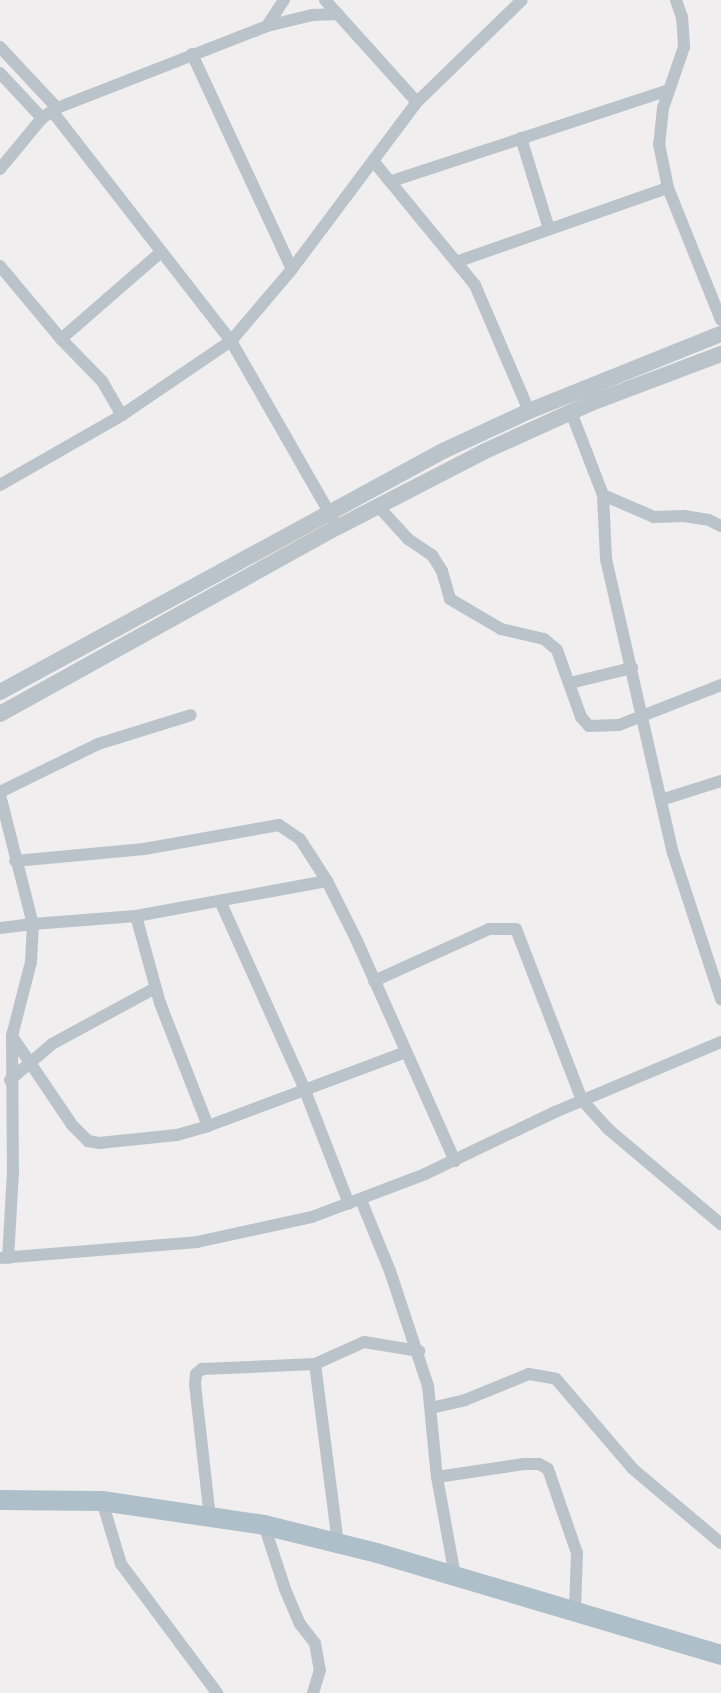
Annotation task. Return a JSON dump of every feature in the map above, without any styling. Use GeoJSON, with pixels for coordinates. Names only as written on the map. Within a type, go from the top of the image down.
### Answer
{"type":"FeatureCollection","features":[{"type":"Feature","properties":{"kind":"main road"},"geometry":{"type":"LineString","coordinates":[[0,1500],[102,1501],[264,1525],[455,1576],[721,1655]]}},
{"type":"Feature","properties":{"kind":"street"},"geometry":{"type":"LineString","coordinates":[[267,26],[284,0]]}},
{"type":"Feature","properties":{"kind":"street"},"geometry":{"type":"LineString","coordinates":[[325,0],[417,102]]}},
{"type":"Feature","properties":{"kind":"street"},"geometry":{"type":"LineString","coordinates":[[0,485],[122,415],[231,341],[292,269],[417,102],[522,0]]}},
{"type":"Feature","properties":{"kind":"street"},"geometry":{"type":"LineString","coordinates":[[676,0],[685,35],[681,64],[668,90],[659,144],[668,188],[721,320]]}},
{"type":"Feature","properties":{"kind":"street"},"geometry":{"type":"LineString","coordinates":[[0,169],[50,112],[267,26],[312,15],[338,14]]}},
{"type":"Feature","properties":{"kind":"street"},"geometry":{"type":"LineString","coordinates":[[0,47],[231,341],[338,527]]}},
{"type":"Feature","properties":{"kind":"street"},"geometry":{"type":"LineString","coordinates":[[192,54],[292,269]]}},
{"type":"Feature","properties":{"kind":"street"},"geometry":{"type":"LineString","coordinates":[[0,73],[50,112]]}},
{"type":"Feature","properties":{"kind":"street"},"geometry":{"type":"LineString","coordinates":[[392,181],[668,90]]}},
{"type":"Feature","properties":{"kind":"street"},"geometry":{"type":"LineString","coordinates":[[521,138],[549,229]]}},
{"type":"Feature","properties":{"kind":"street"},"geometry":{"type":"LineString","coordinates":[[374,162],[459,261],[488,310],[529,411]]}},
{"type":"Feature","properties":{"kind":"street"},"geometry":{"type":"LineString","coordinates":[[459,261],[668,188]]}},
{"type":"Feature","properties":{"kind":"street"},"geometry":{"type":"LineString","coordinates":[[61,339],[160,253]]}},
{"type":"Feature","properties":{"kind":"street"},"geometry":{"type":"LineString","coordinates":[[0,266],[61,339],[102,381],[122,415]]}},
{"type":"Feature","properties":{"kind":"street"},"geometry":{"type":"LineString","coordinates":[[0,692],[443,451],[529,411],[721,334]]}},
{"type":"Feature","properties":{"kind":"street"},"geometry":{"type":"LineString","coordinates":[[0,714],[378,506],[572,412],[721,354]]}},
{"type":"Feature","properties":{"kind":"street"},"geometry":{"type":"LineString","coordinates":[[572,412],[603,495],[606,560],[673,853],[721,999]]}},
{"type":"Feature","properties":{"kind":"street"},"geometry":{"type":"LineString","coordinates":[[603,495],[654,517],[684,516],[709,519],[721,526]]}},
{"type":"Feature","properties":{"kind":"street"},"geometry":{"type":"LineString","coordinates":[[378,506],[408,539],[432,555],[442,571],[450,599],[501,629],[544,639],[557,650],[582,717],[589,726],[604,728],[643,716],[721,685]]}},
{"type":"Feature","properties":{"kind":"street"},"geometry":{"type":"LineString","coordinates":[[570,682],[632,668]]}},
{"type":"Feature","properties":{"kind":"street"},"geometry":{"type":"LineString","coordinates":[[191,715],[98,744],[0,793],[15,861],[33,924],[30,962],[12,1036],[10,1080],[13,1172],[4,1258],[197,1242],[258,1231],[355,1202],[455,1161],[582,1100],[721,1042]]}},
{"type":"Feature","properties":{"kind":"street"},"geometry":{"type":"LineString","coordinates":[[661,800],[721,782]]}},
{"type":"Feature","properties":{"kind":"street"},"geometry":{"type":"LineString","coordinates":[[15,861],[144,849],[279,825],[300,838],[327,881],[455,1161]]}},
{"type":"Feature","properties":{"kind":"street"},"geometry":{"type":"LineString","coordinates":[[0,928],[136,916],[221,903],[327,881]]}},
{"type":"Feature","properties":{"kind":"street"},"geometry":{"type":"LineString","coordinates":[[221,903],[355,1202],[418,1351],[430,1408],[437,1477],[455,1576]]}},
{"type":"Feature","properties":{"kind":"street"},"geometry":{"type":"LineString","coordinates":[[136,916],[155,988],[208,1126]]}},
{"type":"Feature","properties":{"kind":"street"},"geometry":{"type":"LineString","coordinates":[[374,981],[489,929],[516,929],[582,1100],[608,1129],[721,1224]]}},
{"type":"Feature","properties":{"kind":"street"},"geometry":{"type":"LineString","coordinates":[[10,1080],[52,1044],[155,988]]}},
{"type":"Feature","properties":{"kind":"street"},"geometry":{"type":"LineString","coordinates":[[12,1036],[72,1125],[88,1141],[161,1137],[208,1126],[406,1052]]}},
{"type":"Feature","properties":{"kind":"street"},"geometry":{"type":"LineString","coordinates":[[210,1518],[196,1374],[202,1369],[315,1364],[364,1342],[418,1351]]}},
{"type":"Feature","properties":{"kind":"street"},"geometry":{"type":"LineString","coordinates":[[315,1364],[338,1543]]}},
{"type":"Feature","properties":{"kind":"street"},"geometry":{"type":"LineString","coordinates":[[430,1408],[476,1396],[529,1374],[556,1378],[633,1469],[721,1543]]}},
{"type":"Feature","properties":{"kind":"street"},"geometry":{"type":"LineString","coordinates":[[437,1477],[524,1464],[539,1464],[548,1469],[577,1552],[575,1611]]}},
{"type":"Feature","properties":{"kind":"street"},"geometry":{"type":"LineString","coordinates":[[102,1501],[121,1564],[217,1693]]}},
{"type":"Feature","properties":{"kind":"street"},"geometry":{"type":"LineString","coordinates":[[264,1525],[285,1589],[300,1624],[315,1643],[320,1670],[314,1693]]}}]}
